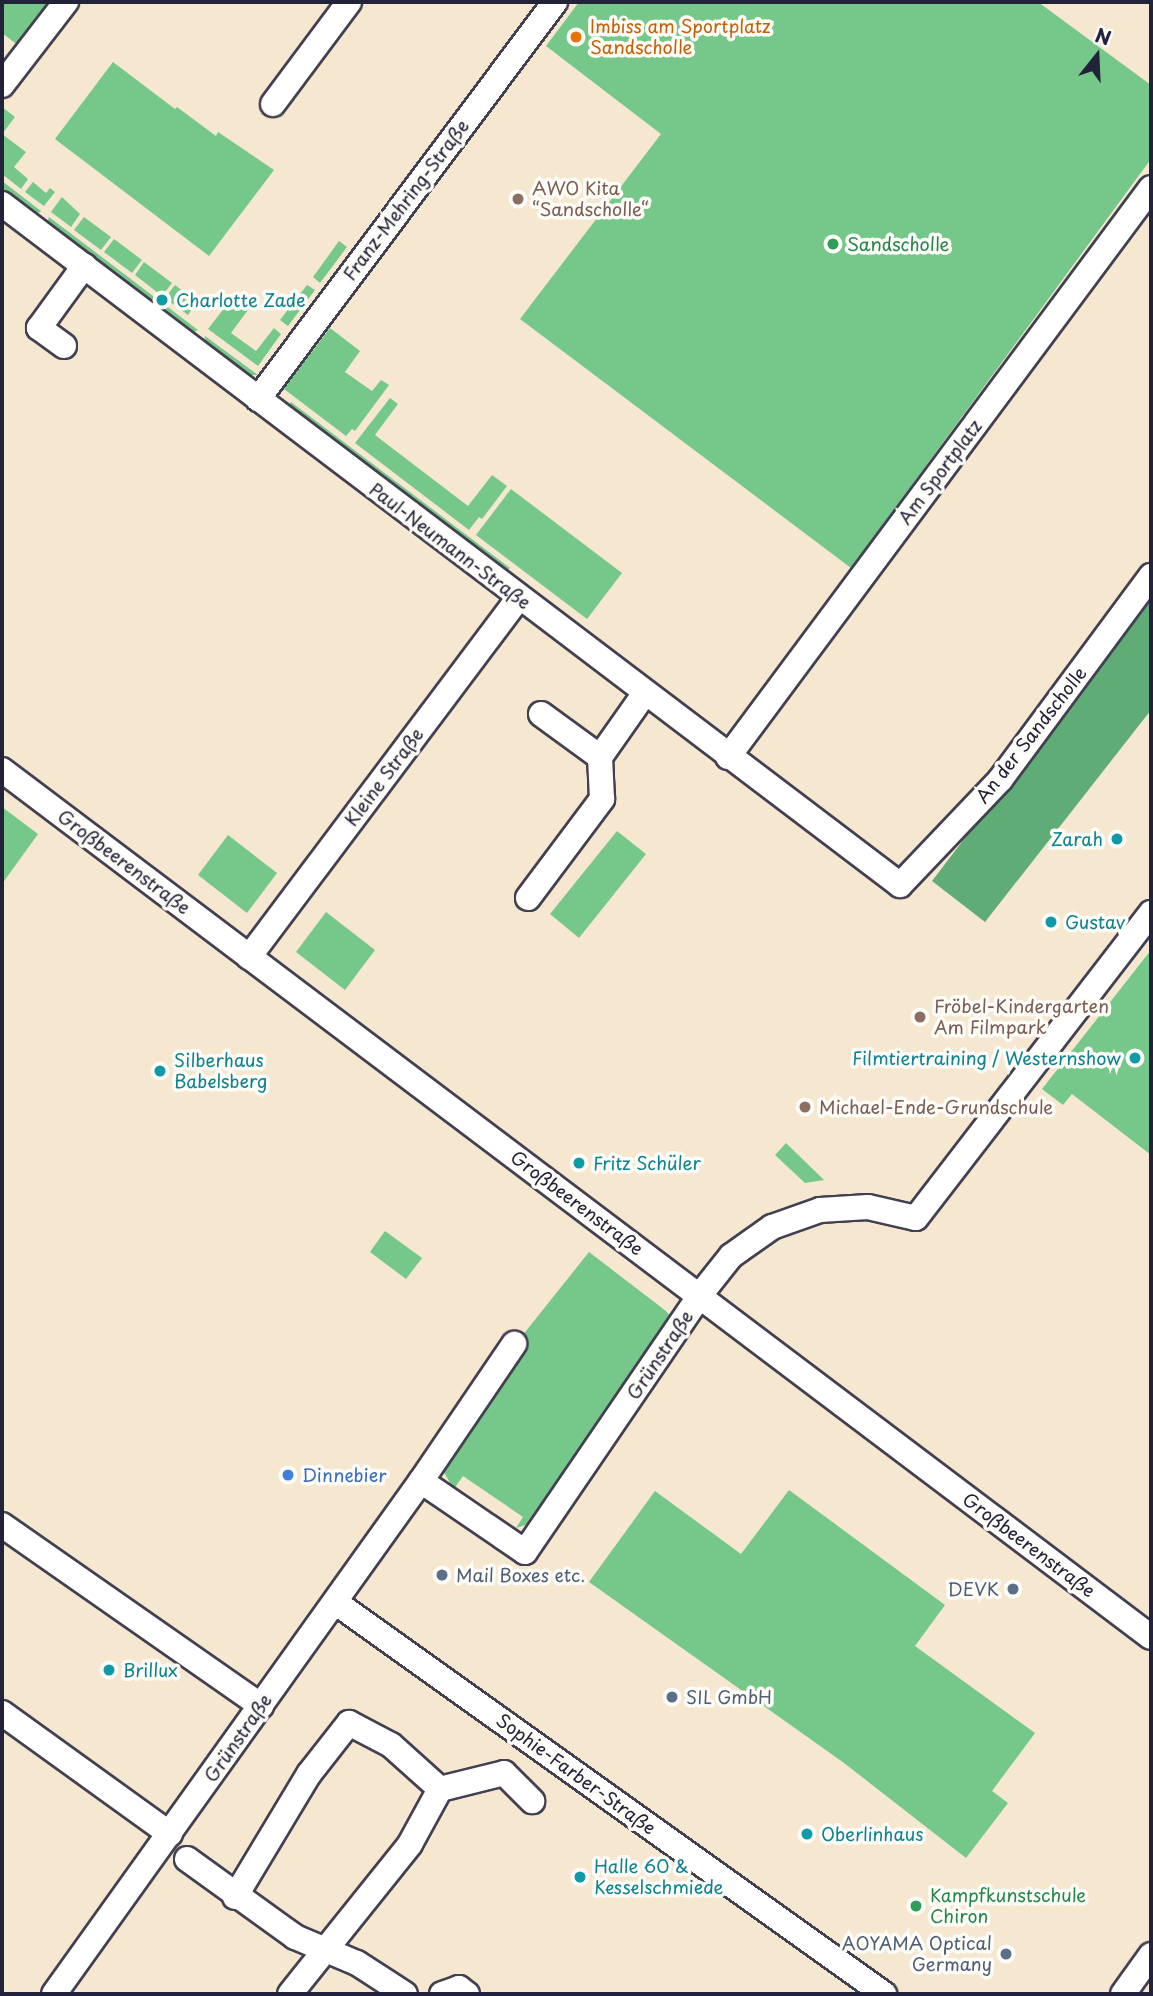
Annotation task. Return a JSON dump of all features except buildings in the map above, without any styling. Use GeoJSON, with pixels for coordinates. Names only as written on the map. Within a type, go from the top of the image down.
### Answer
{"type":"FeatureCollection","features":[{"type":"Feature","properties":{"kind":"street"},"geometry":{"type":"LineString","coordinates":[[2,85],[66,2]]}},
{"type":"Feature","properties":{"kind":"street"},"geometry":{"type":"LineString","coordinates":[[273,104],[349,2]]}},
{"type":"Feature","properties":{"kind":"street","name":"Franz-Mehring-Straße"},"geometry":{"type":"LineString","coordinates":[[258,399],[555,2]]}},
{"type":"Feature","properties":{"kind":"street","name":"Am Sportplatz"},"geometry":{"type":"LineString","coordinates":[[728,757],[1151,188]]}},
{"type":"Feature","properties":{"kind":"street","name":"Paul-Neumann-Straße"},"geometry":{"type":"LineString","coordinates":[[2,204],[900,886]]}},
{"type":"Feature","properties":{"kind":"street"},"geometry":{"type":"LineString","coordinates":[[64,346],[39,328],[84,267]]}},
{"type":"Feature","properties":{"kind":"street","name":"An der Sandscholle"},"geometry":{"type":"LineString","coordinates":[[900,886],[1000,780],[1151,576]]}},
{"type":"Feature","properties":{"kind":"street","name":"Kleine Straße"},"geometry":{"type":"LineString","coordinates":[[250,957],[519,598]]}},
{"type":"Feature","properties":{"kind":"street"},"geometry":{"type":"LineString","coordinates":[[528,898],[602,799],[600,757],[645,693]]}},
{"type":"Feature","properties":{"kind":"street"},"geometry":{"type":"LineString","coordinates":[[541,714],[600,757]]}},
{"type":"Feature","properties":{"kind":"street","name":"Großbeerenstraße"},"geometry":{"type":"LineString","coordinates":[[2,770],[1151,1637]]}},
{"type":"Feature","properties":{"kind":"street"},"geometry":{"type":"LineString","coordinates":[[700,1295],[732,1256],[750,1240],[794,1217],[820,1210],[853,1207],[892,1211],[916,1218],[1151,913]]}},
{"type":"Feature","properties":{"kind":"street","name":"Grünstraße"},"geometry":{"type":"LineString","coordinates":[[421,1481],[525,1552],[700,1295]]}},
{"type":"Feature","properties":{"kind":"street","name":"Grünstraße"},"geometry":{"type":"LineString","coordinates":[[54,1994],[421,1481],[514,1344]]}},
{"type":"Feature","properties":{"kind":"street"},"geometry":{"type":"LineString","coordinates":[[2,1525],[261,1706]]}},
{"type":"Feature","properties":{"kind":"street","name":"Sophie-Farber-Straße"},"geometry":{"type":"LineString","coordinates":[[335,1602],[884,1994]]}},
{"type":"Feature","properties":{"kind":"street"},"geometry":{"type":"LineString","coordinates":[[2,1713],[170,1834]]}},
{"type":"Feature","properties":{"kind":"street"},"geometry":{"type":"LineString","coordinates":[[236,1896],[309,1774],[349,1723],[391,1745],[440,1789]]}},
{"type":"Feature","properties":{"kind":"street"},"geometry":{"type":"LineString","coordinates":[[290,1994],[410,1844],[440,1789],[504,1773],[532,1801]]}},
{"type":"Feature","properties":{"kind":"street"},"geometry":{"type":"LineString","coordinates":[[187,1859],[295,1937],[357,1963],[405,1994]]}},
{"type":"Feature","properties":{"kind":"street"},"geometry":{"type":"LineString","coordinates":[[1123,1994],[1151,1955]]}},
{"type":"Feature","properties":{"kind":"street"},"geometry":{"type":"LineString","coordinates":[[442,1994],[458,1988],[467,1994]]}},
{"type":"Feature","properties":{"kind":"green space"},"geometry":{"type":"Polygon","coordinates":[[[2,2],[52,2],[19,46],[2,33],[2,2]]]}},
{"type":"Feature","properties":{"kind":"green space","name":"Sandscholle"},"geometry":{"type":"Polygon","coordinates":[[[579,2],[1038,2],[1151,85],[1151,159],[851,568],[520,319],[661,134],[546,46],[579,2]]]}},
{"type":"Feature","properties":{"kind":"green space"},"geometry":{"type":"Polygon","coordinates":[[[113,62],[175,109],[177,107],[216,136],[218,132],[274,170],[209,256],[55,139],[113,62]]]}},
{"type":"Feature","properties":{"kind":"green space"},"geometry":{"type":"Polygon","coordinates":[[[2,107],[15,117],[2,134],[2,107]]]}},
{"type":"Feature","properties":{"kind":"green space"},"geometry":{"type":"Polygon","coordinates":[[[2,134],[26,152],[14,167],[28,179],[21,189],[2,174],[2,134]]]}},
{"type":"Feature","properties":{"kind":"green space"},"geometry":{"type":"Polygon","coordinates":[[[2,181],[41,211],[36,215],[2,189],[2,181]]]}},
{"type":"Feature","properties":{"kind":"green space"},"geometry":{"type":"Polygon","coordinates":[[[33,182],[46,193],[50,188],[55,192],[44,206],[25,192],[33,182]]]}},
{"type":"Feature","properties":{"kind":"green space"},"geometry":{"type":"Polygon","coordinates":[[[62,197],[80,214],[71,227],[51,212],[62,197]]]}},
{"type":"Feature","properties":{"kind":"green space"},"geometry":{"type":"Polygon","coordinates":[[[49,217],[198,330],[192,333],[47,223],[49,217]]]}},
{"type":"Feature","properties":{"kind":"green space"},"geometry":{"type":"Polygon","coordinates":[[[84,217],[111,237],[101,250],[74,230],[84,217]]]}},
{"type":"Feature","properties":{"kind":"green space"},"geometry":{"type":"Polygon","coordinates":[[[114,239],[142,260],[132,273],[104,252],[114,239]]]}},
{"type":"Feature","properties":{"kind":"green space"},"geometry":{"type":"Polygon","coordinates":[[[339,241],[347,247],[320,283],[313,277],[339,241]]]}},
{"type":"Feature","properties":{"kind":"green space"},"geometry":{"type":"Polygon","coordinates":[[[144,262],[172,283],[162,296],[135,275],[144,262]]]}},
{"type":"Feature","properties":{"kind":"green space"},"geometry":{"type":"Polygon","coordinates":[[[175,285],[197,302],[188,315],[165,298],[175,285]]]}},
{"type":"Feature","properties":{"kind":"green space"},"geometry":{"type":"Polygon","coordinates":[[[307,285],[315,290],[288,326],[280,320],[307,285]]]}},
{"type":"Feature","properties":{"kind":"green space"},"geometry":{"type":"Polygon","coordinates":[[[232,298],[248,310],[231,333],[256,351],[274,328],[281,334],[258,366],[208,329],[232,298]]]}},
{"type":"Feature","properties":{"kind":"green space"},"geometry":{"type":"Polygon","coordinates":[[[330,328],[360,351],[345,372],[372,391],[381,380],[389,385],[355,431],[352,429],[346,436],[284,389],[330,328]]]}},
{"type":"Feature","properties":{"kind":"green space"},"geometry":{"type":"Polygon","coordinates":[[[205,336],[258,375],[248,375],[204,342],[205,336]]]}},
{"type":"Feature","properties":{"kind":"green space"},"geometry":{"type":"Polygon","coordinates":[[[390,398],[398,404],[375,435],[468,506],[492,475],[507,486],[482,519],[479,517],[469,530],[355,443],[390,398]]]}},
{"type":"Feature","properties":{"kind":"green space"},"geometry":{"type":"Polygon","coordinates":[[[291,402],[510,568],[506,572],[288,406],[291,402]]]}},
{"type":"Feature","properties":{"kind":"green space"},"geometry":{"type":"Polygon","coordinates":[[[511,489],[622,573],[587,619],[476,535],[511,489]]]}},
{"type":"Feature","properties":{"kind":"green space"},"geometry":{"type":"Polygon","coordinates":[[[1151,595],[1151,710],[985,922],[932,881],[1151,595]]]}},
{"type":"Feature","properties":{"kind":"green space"},"geometry":{"type":"Polygon","coordinates":[[[2,807],[38,834],[2,884],[2,807]]]}},
{"type":"Feature","properties":{"kind":"green space"},"geometry":{"type":"Polygon","coordinates":[[[617,831],[646,854],[579,938],[550,914],[617,831]]]}},
{"type":"Feature","properties":{"kind":"green space"},"geometry":{"type":"Polygon","coordinates":[[[228,835],[277,873],[247,913],[198,875],[228,835]]]}},
{"type":"Feature","properties":{"kind":"green space"},"geometry":{"type":"Polygon","coordinates":[[[326,912],[375,950],[345,990],[296,952],[326,912]]]}},
{"type":"Feature","properties":{"kind":"green space"},"geometry":{"type":"Polygon","coordinates":[[[1151,950],[1151,1155],[1072,1094],[1063,1105],[1042,1089],[1151,950]]]}},
{"type":"Feature","properties":{"kind":"green space"},"geometry":{"type":"Polygon","coordinates":[[[786,1143],[824,1180],[805,1183],[775,1155],[786,1143]]]}},
{"type":"Feature","properties":{"kind":"green space"},"geometry":{"type":"Polygon","coordinates":[[[385,1231],[422,1258],[406,1279],[370,1252],[385,1231]]]}},
{"type":"Feature","properties":{"kind":"green space"},"geometry":{"type":"Polygon","coordinates":[[[589,1252],[666,1311],[675,1322],[532,1523],[516,1528],[523,1517],[463,1476],[454,1489],[443,1471],[445,1460],[522,1336],[589,1252]]]}},
{"type":"Feature","properties":{"kind":"green space"},"geometry":{"type":"Polygon","coordinates":[[[789,1490],[945,1605],[915,1646],[1035,1733],[992,1791],[1008,1803],[966,1858],[844,1763],[589,1582],[655,1491],[741,1554],[789,1490]]]}},
{"type":"Feature","properties":{"kind":"place","name":"Imbiss am Sportplatz Sandscholle"},"geometry":{"type":"Point","coordinates":[576,37]}},
{"type":"Feature","properties":{"kind":"place","name":"AWO Kita “Sandscholle“"},"geometry":{"type":"Point","coordinates":[518,199]}},
{"type":"Feature","properties":{"kind":"place","name":"Sandscholle"},"geometry":{"type":"Point","coordinates":[833,244]}},
{"type":"Feature","properties":{"kind":"place","name":"Charlotte Zade"},"geometry":{"type":"Point","coordinates":[162,300]}},
{"type":"Feature","properties":{"kind":"place","name":"Zarah"},"geometry":{"type":"Point","coordinates":[1117,839]}},
{"type":"Feature","properties":{"kind":"place","name":"Gustav"},"geometry":{"type":"Point","coordinates":[1051,922]}},
{"type":"Feature","properties":{"kind":"place","name":"Fröbel-Kindergarten Am Filmpark"},"geometry":{"type":"Point","coordinates":[920,1017]}},
{"type":"Feature","properties":{"kind":"place","name":"Filmtiertraining / Westernshow"},"geometry":{"type":"Point","coordinates":[1135,1058]}},
{"type":"Feature","properties":{"kind":"place","name":"Silberhaus Babelsberg"},"geometry":{"type":"Point","coordinates":[160,1071]}},
{"type":"Feature","properties":{"kind":"place","name":"Michael-Ende-Grundschule"},"geometry":{"type":"Point","coordinates":[805,1107]}},
{"type":"Feature","properties":{"kind":"place","name":"Fritz Schüler"},"geometry":{"type":"Point","coordinates":[579,1163]}},
{"type":"Feature","properties":{"kind":"place","name":"Dinnebier"},"geometry":{"type":"Point","coordinates":[288,1475]}},
{"type":"Feature","properties":{"kind":"place","name":"Mail Boxes etc."},"geometry":{"type":"Point","coordinates":[442,1575]}},
{"type":"Feature","properties":{"kind":"place","name":"DEVK"},"geometry":{"type":"Point","coordinates":[1013,1589]}},
{"type":"Feature","properties":{"kind":"place","name":"Brillux"},"geometry":{"type":"Point","coordinates":[109,1670]}},
{"type":"Feature","properties":{"kind":"place","name":"SIL GmbH"},"geometry":{"type":"Point","coordinates":[672,1697]}},
{"type":"Feature","properties":{"kind":"place","name":"Oberlinhaus"},"geometry":{"type":"Point","coordinates":[807,1834]}},
{"type":"Feature","properties":{"kind":"place","name":"Halle 60 & Kesselschmiede"},"geometry":{"type":"Point","coordinates":[580,1877]}},
{"type":"Feature","properties":{"kind":"place","name":"Kampfkunstschule Chiron"},"geometry":{"type":"Point","coordinates":[916,1906]}},
{"type":"Feature","properties":{"kind":"place","name":"AOYAMA Optical Germany"},"geometry":{"type":"Point","coordinates":[1006,1954]}}]}
